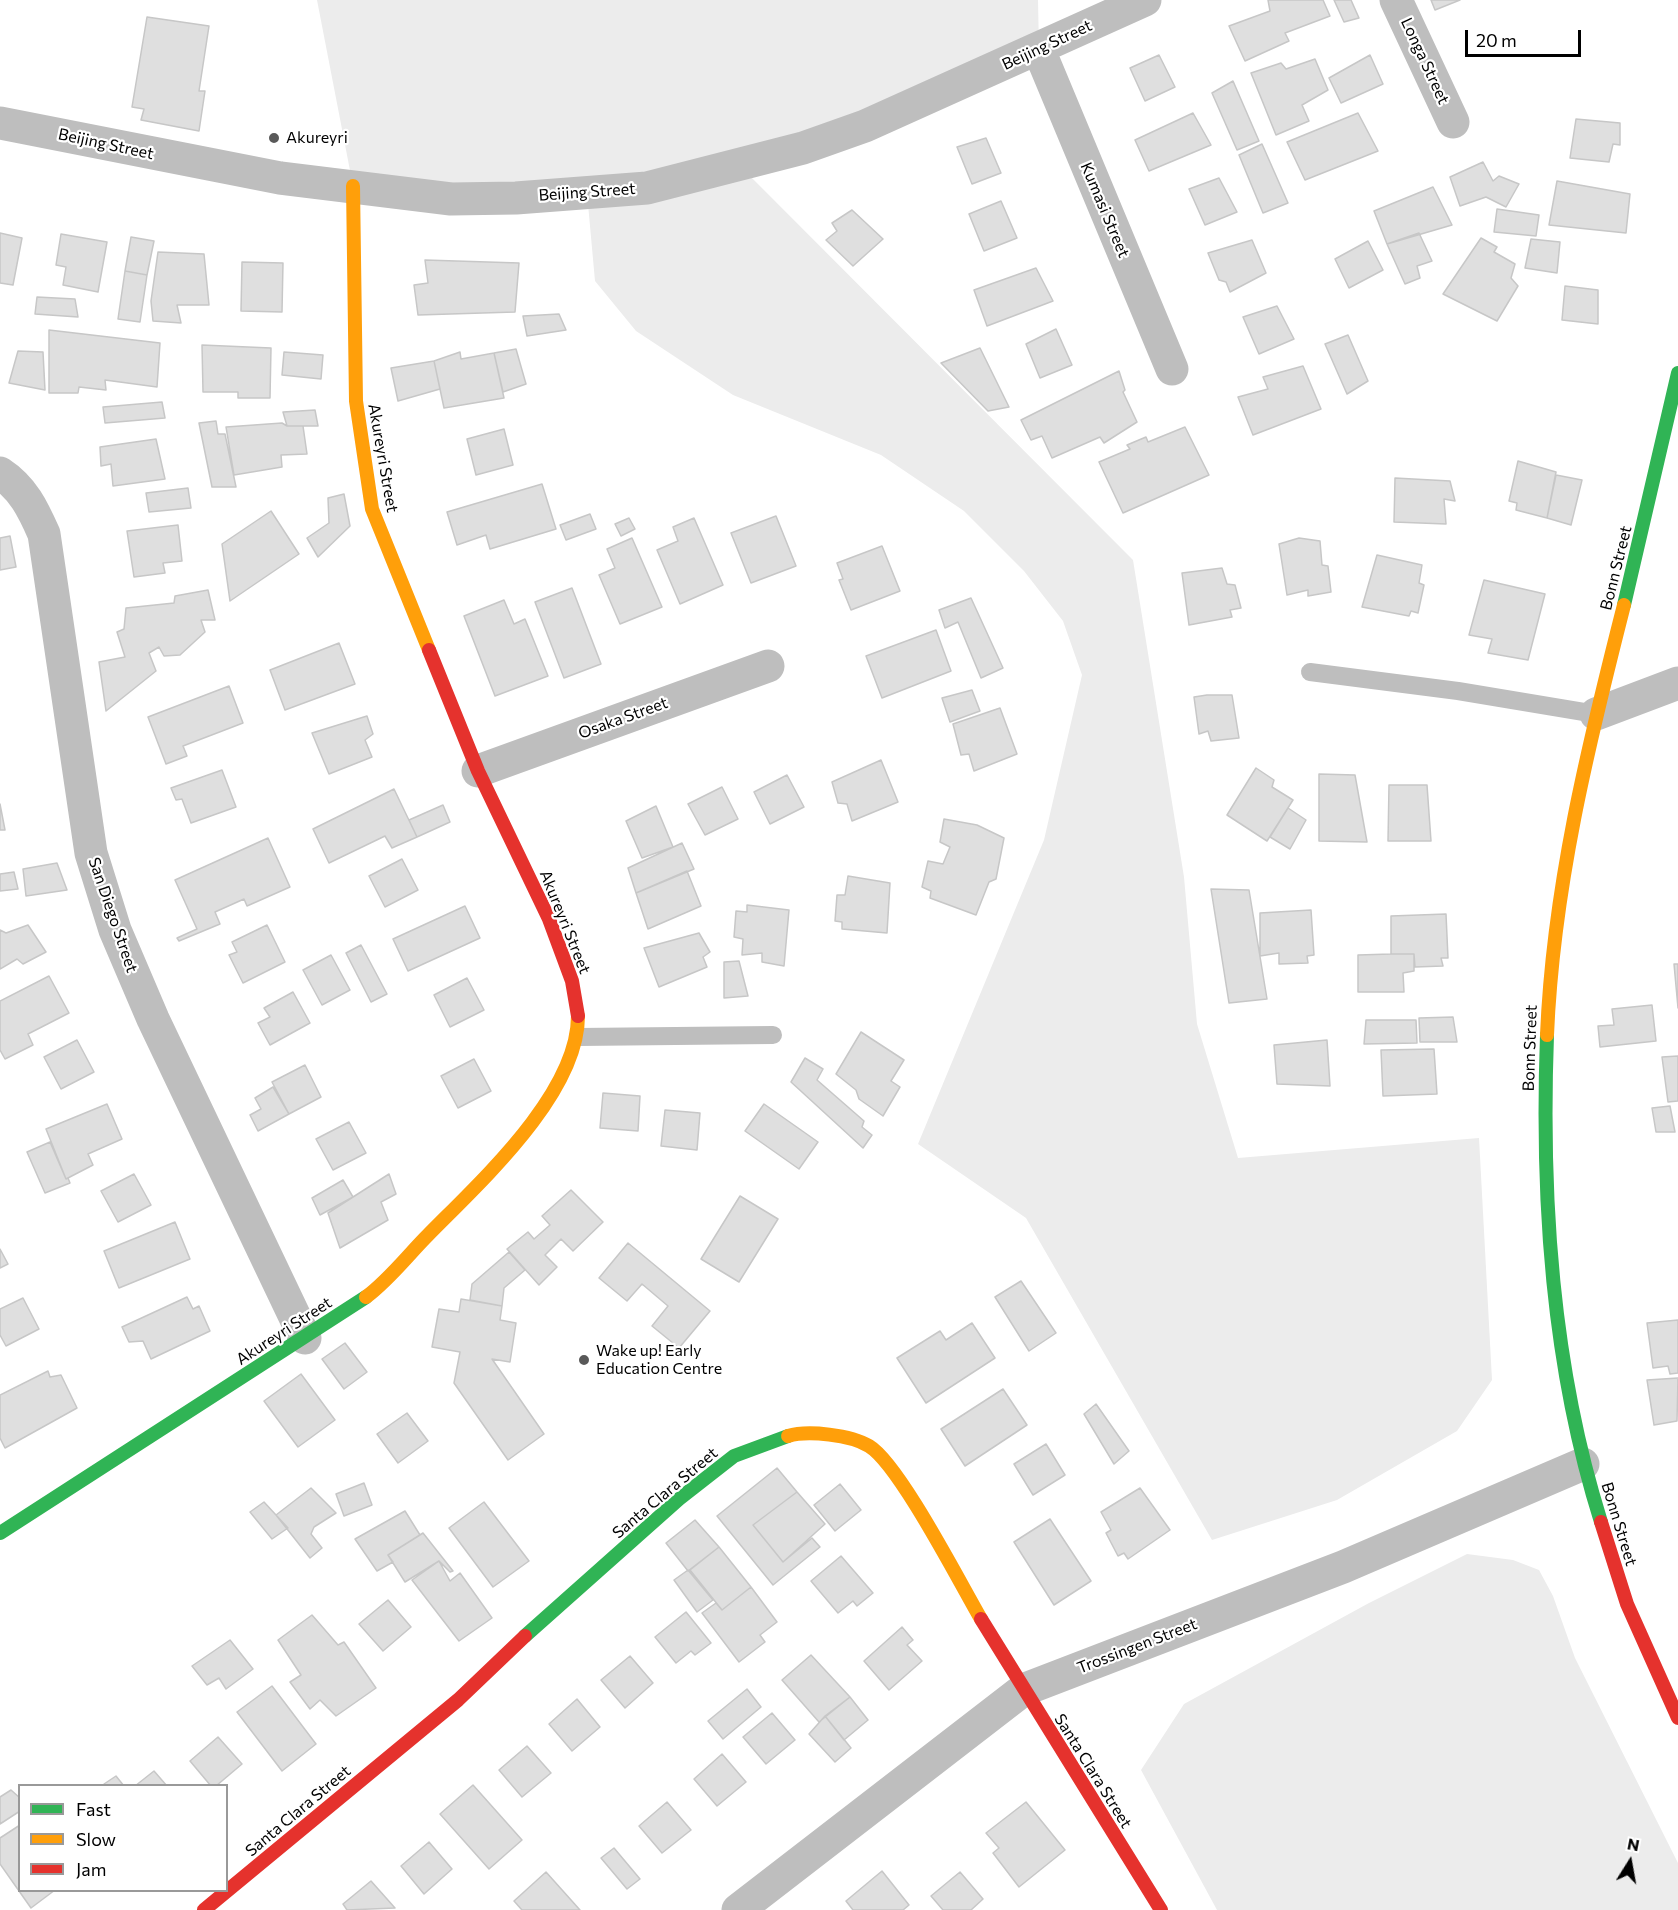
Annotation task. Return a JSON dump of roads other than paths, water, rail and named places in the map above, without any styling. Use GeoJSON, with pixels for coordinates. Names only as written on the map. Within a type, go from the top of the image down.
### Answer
{"type":"FeatureCollection","features":[{"type":"Feature","properties":{"kind":"street","name":"Beijing Street"},"geometry":{"type":"LineString","coordinates":[[0,123],[279,178],[451,199],[516,198],[647,188],[803,148],[866,126],[1039,50],[1145,0]]}},
{"type":"Feature","properties":{"kind":"street","name":"Longa Street"},"geometry":{"type":"LineString","coordinates":[[1396,0],[1453,122]]}},
{"type":"Feature","properties":{"kind":"street","name":"Kumasi Street"},"geometry":{"type":"LineString","coordinates":[[1039,50],[1172,369]]}},
{"type":"Feature","properties":{"kind":"street","name":"Akureyri Street"},"geometry":{"type":"LineString","coordinates":[[0,1533],[369,1295],[512,1150],[549,1099],[578,1037],[578,1010],[572,981],[557,940],[478,771],[372,509],[356,401],[353,186]]}},
{"type":"Feature","properties":{"kind":"street","name":"Bonn Street"},"geometry":{"type":"LineString","coordinates":[[1678,373],[1642,533],[1596,714],[1575,816],[1550,971],[1544,1120],[1550,1244],[1558,1322],[1583,1464],[1627,1604],[1678,1718]]}},
{"type":"Feature","properties":{"kind":"street","name":"San Diego Street"},"geometry":{"type":"LineString","coordinates":[[0,473],[16,484],[30,505],[44,534],[91,854],[115,930],[153,1019],[305,1338]]}},
{"type":"Feature","properties":{"kind":"street","name":"Osaka Street"},"geometry":{"type":"LineString","coordinates":[[478,771],[768,666]]}},
{"type":"Feature","properties":{"kind":"street"},"geometry":{"type":"LineString","coordinates":[[1596,714],[1678,683]]}},
{"type":"Feature","properties":{"kind":"street","name":"Santa Clara Street"},"geometry":{"type":"LineString","coordinates":[[228,1890],[458,1700],[549,1613],[679,1499],[734,1456],[798,1433],[832,1435],[869,1446],[894,1472],[1023,1690],[1161,1910]]}},
{"type":"Feature","properties":{"kind":"street","name":"Trossingen Street"},"geometry":{"type":"LineString","coordinates":[[738,1910],[1023,1690],[1343,1567],[1583,1464]]}},
{"type":"Feature","properties":{"kind":"street","name":"Santa Clara Street"},"geometry":{"type":"LineString","coordinates":[[204,1910],[226,1892]]}},
{"type":"Feature","properties":{"kind":"lane"},"geometry":{"type":"LineString","coordinates":[[1310,672],[1458,691],[1596,714]]}},
{"type":"Feature","properties":{"kind":"lane"},"geometry":{"type":"LineString","coordinates":[[578,1037],[773,1035]]}},
{"type":"Feature","properties":{"kind":"place","name":"Akureyri"},"geometry":{"type":"Point","coordinates":[274,138]}},
{"type":"Feature","properties":{"kind":"place","name":"Wake up! Early Education Centre"},"geometry":{"type":"Point","coordinates":[584,1360]}}]}
